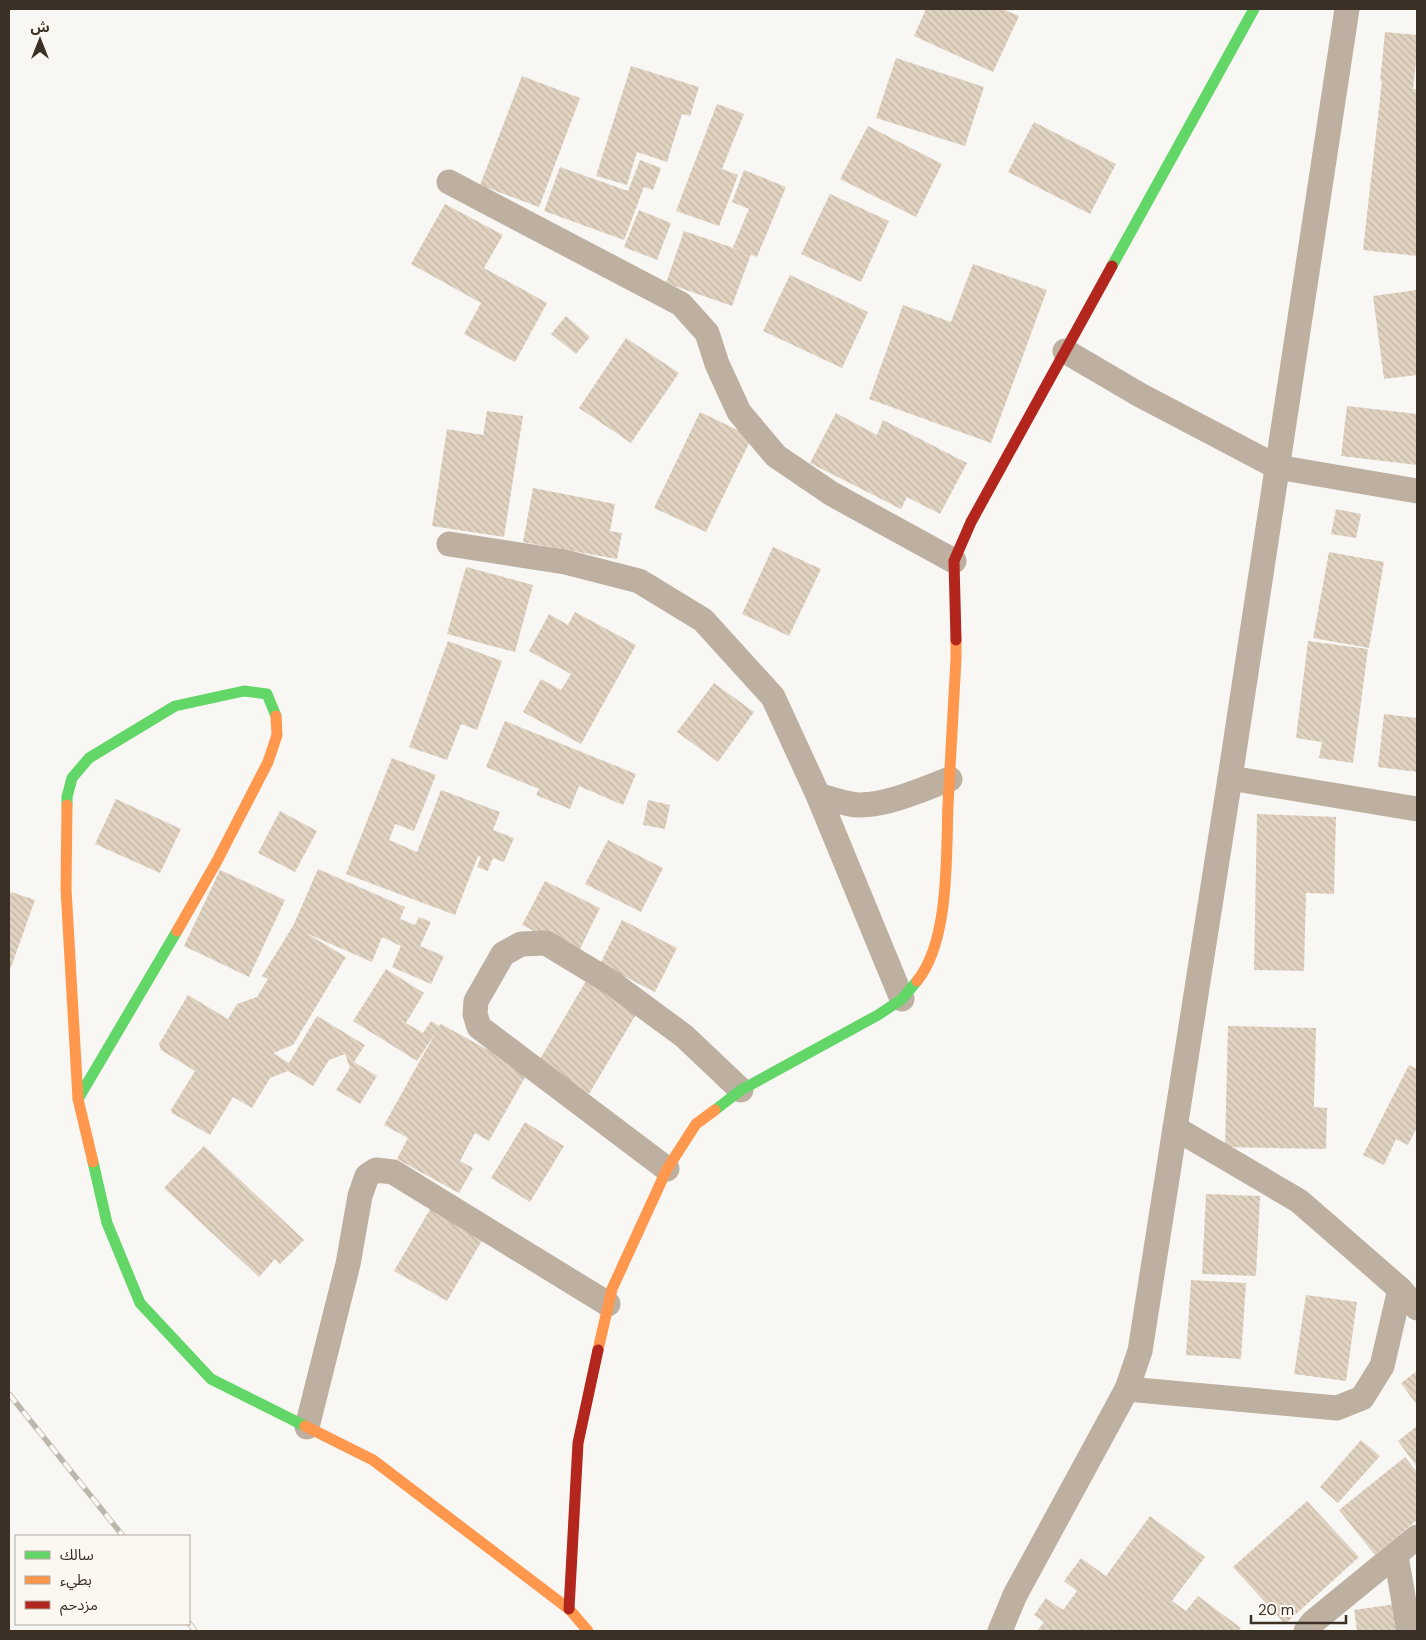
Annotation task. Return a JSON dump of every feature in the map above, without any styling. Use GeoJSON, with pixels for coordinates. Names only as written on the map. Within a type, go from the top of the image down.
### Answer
{"type":"FeatureCollection","features":[{"type":"Feature","properties":{"kind":"street"},"geometry":{"type":"LineString","coordinates":[[569,1609],[578,1443],[612,1289],[666,1169],[696,1124],[741,1090],[878,1015],[902,999],[921,976],[934,950],[943,908],[956,659],[954,561],[971,522],[1254,9]]}},
{"type":"Feature","properties":{"kind":"street"},"geometry":{"type":"LineString","coordinates":[[1000,1631],[1015,1595],[1127,1389],[1140,1351],[1230,778],[1347,9]]}},
{"type":"Feature","properties":{"kind":"street"},"geometry":{"type":"LineString","coordinates":[[449,182],[681,304],[706,333],[717,364],[739,412],[776,456],[832,494],[954,561]]}},
{"type":"Feature","properties":{"kind":"street"},"geometry":{"type":"LineString","coordinates":[[1065,351],[1140,395],[1277,468],[1417,491]]}},
{"type":"Feature","properties":{"kind":"street"},"geometry":{"type":"LineString","coordinates":[[449,544],[565,562],[639,581],[703,620],[773,697],[818,795],[902,999]]}},
{"type":"Feature","properties":{"kind":"street"},"geometry":{"type":"LineString","coordinates":[[78,1100],[214,867],[268,762],[276,740],[277,720],[273,704],[267,694],[244,691],[175,706],[89,758],[72,778],[67,797],[66,889],[78,1100],[108,1224],[140,1303],[211,1379],[373,1460],[569,1609],[588,1631]]}},
{"type":"Feature","properties":{"kind":"street"},"geometry":{"type":"LineString","coordinates":[[1230,778],[1417,810]]}},
{"type":"Feature","properties":{"kind":"street"},"geometry":{"type":"LineString","coordinates":[[818,795],[861,805],[895,800],[950,780]]}},
{"type":"Feature","properties":{"kind":"street"},"geometry":{"type":"LineString","coordinates":[[666,1169],[479,1027],[475,1014],[476,1002],[503,954],[521,944],[546,943],[612,983],[684,1036],[741,1090]]}},
{"type":"Feature","properties":{"kind":"street"},"geometry":{"type":"LineString","coordinates":[[1175,1128],[1299,1201],[1400,1289],[1417,1308]]}},
{"type":"Feature","properties":{"kind":"street"},"geometry":{"type":"LineString","coordinates":[[307,1427],[348,1264],[360,1196],[367,1176],[376,1170],[393,1172],[608,1304]]}},
{"type":"Feature","properties":{"kind":"street"},"geometry":{"type":"LineString","coordinates":[[1127,1389],[1337,1408],[1362,1398],[1382,1366],[1400,1289]]}},
{"type":"Feature","properties":{"kind":"street"},"geometry":{"type":"LineString","coordinates":[[1306,1631],[1313,1622],[1417,1537]]}},
{"type":"Feature","properties":{"kind":"street"},"geometry":{"type":"LineString","coordinates":[[1396,1556],[1410,1600],[1409,1631]]}},
{"type":"Feature","properties":{"kind":"building"},"geometry":{"type":"Polygon","coordinates":[[[926,9],[1002,9],[1019,16],[993,72],[914,36],[926,9]]]}},
{"type":"Feature","properties":{"kind":"building"},"geometry":{"type":"Polygon","coordinates":[[[1385,32],[1417,35],[1413,89],[1417,89],[1417,256],[1363,250],[1382,81],[1380,81],[1385,32]]]}},
{"type":"Feature","properties":{"kind":"building"},"geometry":{"type":"Polygon","coordinates":[[[896,58],[984,87],[965,146],[876,118],[896,58]]]}},
{"type":"Feature","properties":{"kind":"building"},"geometry":{"type":"Polygon","coordinates":[[[631,66],[699,87],[690,116],[682,114],[667,162],[637,152],[627,185],[596,176],[631,66]]]}},
{"type":"Feature","properties":{"kind":"building"},"geometry":{"type":"Polygon","coordinates":[[[522,76],[580,98],[539,207],[480,185],[522,76]]]}},
{"type":"Feature","properties":{"kind":"building"},"geometry":{"type":"Polygon","coordinates":[[[717,104],[744,114],[722,169],[738,175],[719,226],[676,211],[717,104]]]}},
{"type":"Feature","properties":{"kind":"building"},"geometry":{"type":"Polygon","coordinates":[[[1034,122],[1116,164],[1090,214],[1008,172],[1034,122]]]}},
{"type":"Feature","properties":{"kind":"building"},"geometry":{"type":"Polygon","coordinates":[[[868,126],[942,164],[916,217],[840,179],[868,126]]]}},
{"type":"Feature","properties":{"kind":"building"},"geometry":{"type":"Polygon","coordinates":[[[640,160],[661,168],[653,190],[644,187],[624,240],[544,211],[560,167],[628,191],[640,160]]]}},
{"type":"Feature","properties":{"kind":"building"},"geometry":{"type":"Polygon","coordinates":[[[744,170],[786,187],[757,257],[733,247],[749,209],[732,202],[744,170]]]}},
{"type":"Feature","properties":{"kind":"building"},"geometry":{"type":"Polygon","coordinates":[[[830,194],[889,221],[861,282],[801,254],[830,194]]]}},
{"type":"Feature","properties":{"kind":"building"},"geometry":{"type":"Polygon","coordinates":[[[445,204],[503,235],[484,268],[547,303],[515,362],[464,334],[481,303],[411,264],[445,204]]]}},
{"type":"Feature","properties":{"kind":"building"},"geometry":{"type":"Polygon","coordinates":[[[639,210],[671,223],[657,260],[624,247],[639,210]]]}},
{"type":"Feature","properties":{"kind":"building"},"geometry":{"type":"Polygon","coordinates":[[[684,231],[751,254],[732,306],[666,283],[684,231]]]}},
{"type":"Feature","properties":{"kind":"building"},"geometry":{"type":"Polygon","coordinates":[[[973,264],[1047,290],[991,443],[869,399],[903,305],[951,322],[973,264]]]}},
{"type":"Feature","properties":{"kind":"building"},"geometry":{"type":"Polygon","coordinates":[[[790,275],[868,312],[842,368],[763,331],[790,275]]]}},
{"type":"Feature","properties":{"kind":"building"},"geometry":{"type":"Polygon","coordinates":[[[1417,290],[1417,375],[1384,379],[1373,296],[1417,290]]]}},
{"type":"Feature","properties":{"kind":"building"},"geometry":{"type":"Polygon","coordinates":[[[566,316],[590,337],[576,354],[551,334],[566,316]]]}},
{"type":"Feature","properties":{"kind":"building"},"geometry":{"type":"Polygon","coordinates":[[[626,338],[679,373],[631,443],[579,408],[626,338]]]}},
{"type":"Feature","properties":{"kind":"building"},"geometry":{"type":"Polygon","coordinates":[[[1347,406],[1417,414],[1417,465],[1341,456],[1347,406]]]}},
{"type":"Feature","properties":{"kind":"building"},"geometry":{"type":"Polygon","coordinates":[[[487,411],[523,416],[504,537],[432,526],[447,429],[483,435],[487,411]]]}},
{"type":"Feature","properties":{"kind":"building"},"geometry":{"type":"Polygon","coordinates":[[[700,412],[752,437],[706,532],[654,508],[700,412]]]}},
{"type":"Feature","properties":{"kind":"building"},"geometry":{"type":"Polygon","coordinates":[[[836,413],[877,435],[883,420],[967,463],[940,514],[907,497],[901,509],[810,463],[836,413]]]}},
{"type":"Feature","properties":{"kind":"building"},"geometry":{"type":"Polygon","coordinates":[[[533,488],[615,504],[610,531],[622,533],[617,559],[523,542],[533,488]]]}},
{"type":"Feature","properties":{"kind":"building"},"geometry":{"type":"Polygon","coordinates":[[[1336,509],[1361,514],[1356,538],[1331,534],[1336,509]]]}},
{"type":"Feature","properties":{"kind":"building"},"geometry":{"type":"Polygon","coordinates":[[[773,547],[821,569],[789,636],[742,614],[773,547]]]}},
{"type":"Feature","properties":{"kind":"building"},"geometry":{"type":"Polygon","coordinates":[[[1329,552],[1384,562],[1369,648],[1313,638],[1329,552]]]}},
{"type":"Feature","properties":{"kind":"building"},"geometry":{"type":"Polygon","coordinates":[[[466,567],[533,585],[515,652],[447,634],[466,567]]]}},
{"type":"Feature","properties":{"kind":"building"},"geometry":{"type":"Polygon","coordinates":[[[575,612],[636,645],[581,744],[523,712],[541,679],[561,690],[571,674],[529,651],[549,614],[568,625],[575,612]]]}},
{"type":"Feature","properties":{"kind":"building"},"geometry":{"type":"Polygon","coordinates":[[[448,641],[502,661],[477,730],[461,724],[447,760],[409,747],[448,641]]]}},
{"type":"Feature","properties":{"kind":"building"},"geometry":{"type":"Polygon","coordinates":[[[1308,641],[1368,649],[1353,763],[1319,758],[1322,742],[1296,738],[1308,641]]]}},
{"type":"Feature","properties":{"kind":"building"},"geometry":{"type":"Polygon","coordinates":[[[714,683],[754,712],[718,762],[677,732],[714,683]]]}},
{"type":"Feature","properties":{"kind":"building"},"geometry":{"type":"Polygon","coordinates":[[[1384,714],[1417,718],[1417,772],[1378,767],[1384,714]]]}},
{"type":"Feature","properties":{"kind":"building"},"geometry":{"type":"Polygon","coordinates":[[[505,721],[636,774],[623,805],[579,786],[570,809],[536,795],[539,789],[486,767],[505,721]]]}},
{"type":"Feature","properties":{"kind":"building"},"geometry":{"type":"Polygon","coordinates":[[[392,758],[436,775],[414,831],[395,824],[389,840],[417,852],[441,790],[500,812],[493,830],[514,838],[504,862],[493,858],[488,871],[477,867],[481,857],[478,856],[455,915],[346,874],[392,758]]]}},
{"type":"Feature","properties":{"kind":"building"},"geometry":{"type":"Polygon","coordinates":[[[116,799],[181,829],[160,873],[95,844],[116,799]]]}},
{"type":"Feature","properties":{"kind":"building"},"geometry":{"type":"Polygon","coordinates":[[[648,800],[670,805],[665,829],[643,825],[648,800]]]}},
{"type":"Feature","properties":{"kind":"building"},"geometry":{"type":"Polygon","coordinates":[[[280,811],[317,831],[295,872],[258,853],[280,811]]]}},
{"type":"Feature","properties":{"kind":"building"},"geometry":{"type":"Polygon","coordinates":[[[1257,814],[1336,817],[1334,894],[1306,893],[1304,971],[1254,970],[1257,814]]]}},
{"type":"Feature","properties":{"kind":"building"},"geometry":{"type":"Polygon","coordinates":[[[608,840],[663,868],[641,912],[585,884],[608,840]]]}},
{"type":"Feature","properties":{"kind":"building"},"geometry":{"type":"Polygon","coordinates":[[[318,869],[405,907],[400,919],[415,925],[419,917],[431,922],[420,946],[444,956],[431,984],[392,967],[401,946],[382,937],[372,962],[306,933],[346,957],[293,1045],[273,1053],[289,1063],[317,1016],[365,1045],[354,1062],[377,1076],[360,1104],[336,1090],[350,1068],[345,1054],[329,1060],[313,1086],[288,1071],[270,1078],[252,1108],[233,1097],[210,1135],[172,1113],[171,1110],[195,1071],[161,1050],[159,1044],[188,995],[228,1019],[237,1004],[257,997],[268,979],[262,976],[293,926],[318,869]]]}},
{"type":"Feature","properties":{"kind":"building"},"geometry":{"type":"Polygon","coordinates":[[[220,870],[285,900],[249,977],[184,946],[220,870]]]}},
{"type":"Feature","properties":{"kind":"building"},"geometry":{"type":"Polygon","coordinates":[[[545,881],[600,908],[578,953],[522,925],[545,881]]]}},
{"type":"Feature","properties":{"kind":"building"},"geometry":{"type":"Polygon","coordinates":[[[11,892],[35,900],[9,973],[9,899],[11,892]]]}},
{"type":"Feature","properties":{"kind":"building"},"geometry":{"type":"Polygon","coordinates":[[[622,920],[677,948],[655,992],[600,964],[622,920]]]}},
{"type":"Feature","properties":{"kind":"building"},"geometry":{"type":"Polygon","coordinates":[[[386,969],[424,993],[406,1023],[423,1033],[431,1021],[439,1026],[441,1024],[528,1072],[489,1141],[475,1133],[460,1161],[473,1168],[459,1193],[397,1159],[408,1138],[384,1125],[436,1032],[417,1061],[353,1021],[386,969]]]}},
{"type":"Feature","properties":{"kind":"building"},"geometry":{"type":"Polygon","coordinates":[[[586,981],[638,1011],[589,1094],[537,1064],[586,981]]]}},
{"type":"Feature","properties":{"kind":"building"},"geometry":{"type":"Polygon","coordinates":[[[1228,1026],[1316,1028],[1314,1107],[1327,1108],[1326,1149],[1225,1147],[1228,1026]]]}},
{"type":"Feature","properties":{"kind":"building"},"geometry":{"type":"Polygon","coordinates":[[[1409,1065],[1417,1069],[1417,1127],[1408,1145],[1396,1139],[1384,1165],[1363,1155],[1409,1065]]]}},
{"type":"Feature","properties":{"kind":"building"},"geometry":{"type":"Polygon","coordinates":[[[525,1122],[564,1146],[530,1202],[491,1178],[525,1122]]]}},
{"type":"Feature","properties":{"kind":"building"},"geometry":{"type":"Polygon","coordinates":[[[204,1146],[304,1240],[280,1264],[275,1259],[259,1277],[164,1188],[204,1146]]]}},
{"type":"Feature","properties":{"kind":"building"},"geometry":{"type":"Polygon","coordinates":[[[1206,1194],[1260,1196],[1256,1276],[1202,1274],[1206,1194]]]}},
{"type":"Feature","properties":{"kind":"building"},"geometry":{"type":"Polygon","coordinates":[[[432,1206],[484,1237],[447,1301],[394,1271],[432,1206]]]}},
{"type":"Feature","properties":{"kind":"building"},"geometry":{"type":"Polygon","coordinates":[[[1191,1280],[1246,1283],[1241,1359],[1186,1355],[1191,1280]]]}},
{"type":"Feature","properties":{"kind":"building"},"geometry":{"type":"Polygon","coordinates":[[[1306,1295],[1357,1302],[1346,1381],[1294,1374],[1306,1295]]]}},
{"type":"Feature","properties":{"kind":"building"},"geometry":{"type":"Polygon","coordinates":[[[1417,1371],[1417,1405],[1401,1383],[1417,1371]]]}},
{"type":"Feature","properties":{"kind":"building"},"geometry":{"type":"Polygon","coordinates":[[[1417,1426],[1417,1467],[1398,1441],[1417,1426]]]}},
{"type":"Feature","properties":{"kind":"building"},"geometry":{"type":"Polygon","coordinates":[[[1361,1440],[1380,1456],[1338,1503],[1320,1487],[1361,1440]]]}},
{"type":"Feature","properties":{"kind":"building"},"geometry":{"type":"Polygon","coordinates":[[[1405,1457],[1417,1472],[1417,1520],[1375,1555],[1339,1510],[1405,1457]]]}},
{"type":"Feature","properties":{"kind":"building"},"geometry":{"type":"Polygon","coordinates":[[[1307,1501],[1359,1557],[1285,1624],[1233,1567],[1307,1501]]]}},
{"type":"Feature","properties":{"kind":"building"},"geometry":{"type":"Polygon","coordinates":[[[1150,1516],[1205,1557],[1172,1601],[1186,1611],[1198,1596],[1241,1628],[1238,1631],[1037,1631],[1044,1622],[1034,1615],[1046,1598],[1063,1610],[1077,1591],[1064,1581],[1081,1558],[1106,1576],[1150,1516]]]}},
{"type":"Feature","properties":{"kind":"building"},"geometry":{"type":"Polygon","coordinates":[[[1417,1601],[1417,1631],[1357,1631],[1354,1610],[1417,1601]]]}},
{"type":"Feature","properties":{"kind":"railway"},"geometry":{"type":"LineString","coordinates":[[9,1394],[122,1535]]}},
{"type":"Feature","properties":{"kind":"railway"},"geometry":{"type":"LineString","coordinates":[[190,1624],[195,1631]]}},
{"type":"Feature","properties":{"kind":"traffic: fast"},"geometry":{"type":"LineString","coordinates":[[1112,266],[1254,9]]}},
{"type":"Feature","properties":{"kind":"traffic: fast"},"geometry":{"type":"LineString","coordinates":[[67,805],[72,778],[89,758],[175,706],[244,691],[267,694],[276,716]]}},
{"type":"Feature","properties":{"kind":"traffic: fast"},"geometry":{"type":"LineString","coordinates":[[78,1099],[177,931]]}},
{"type":"Feature","properties":{"kind":"traffic: fast"},"geometry":{"type":"LineString","coordinates":[[715,1110],[741,1090],[878,1015],[902,999],[917,981]]}},
{"type":"Feature","properties":{"kind":"traffic: fast"},"geometry":{"type":"LineString","coordinates":[[93,1162],[107,1223],[140,1303],[211,1379],[305,1426]]}},
{"type":"Feature","properties":{"kind":"traffic: slow"},"geometry":{"type":"LineString","coordinates":[[917,981],[928,964],[935,944],[941,921],[944,896],[956,640]]}},
{"type":"Feature","properties":{"kind":"traffic: slow"},"geometry":{"type":"LineString","coordinates":[[177,931],[217,861],[268,762],[277,735],[276,716]]}},
{"type":"Feature","properties":{"kind":"traffic: slow"},"geometry":{"type":"LineString","coordinates":[[67,805],[66,889],[78,1099],[93,1162]]}},
{"type":"Feature","properties":{"kind":"traffic: slow"},"geometry":{"type":"LineString","coordinates":[[598,1350],[612,1289],[667,1169],[696,1124],[715,1110]]}},
{"type":"Feature","properties":{"kind":"traffic: slow"},"geometry":{"type":"LineString","coordinates":[[305,1426],[373,1460],[569,1609],[588,1631]]}},
{"type":"Feature","properties":{"kind":"traffic: jam"},"geometry":{"type":"LineString","coordinates":[[956,640],[954,561],[971,522],[1112,266]]}},
{"type":"Feature","properties":{"kind":"traffic: jam"},"geometry":{"type":"LineString","coordinates":[[569,1609],[578,1443],[598,1350]]}}]}
